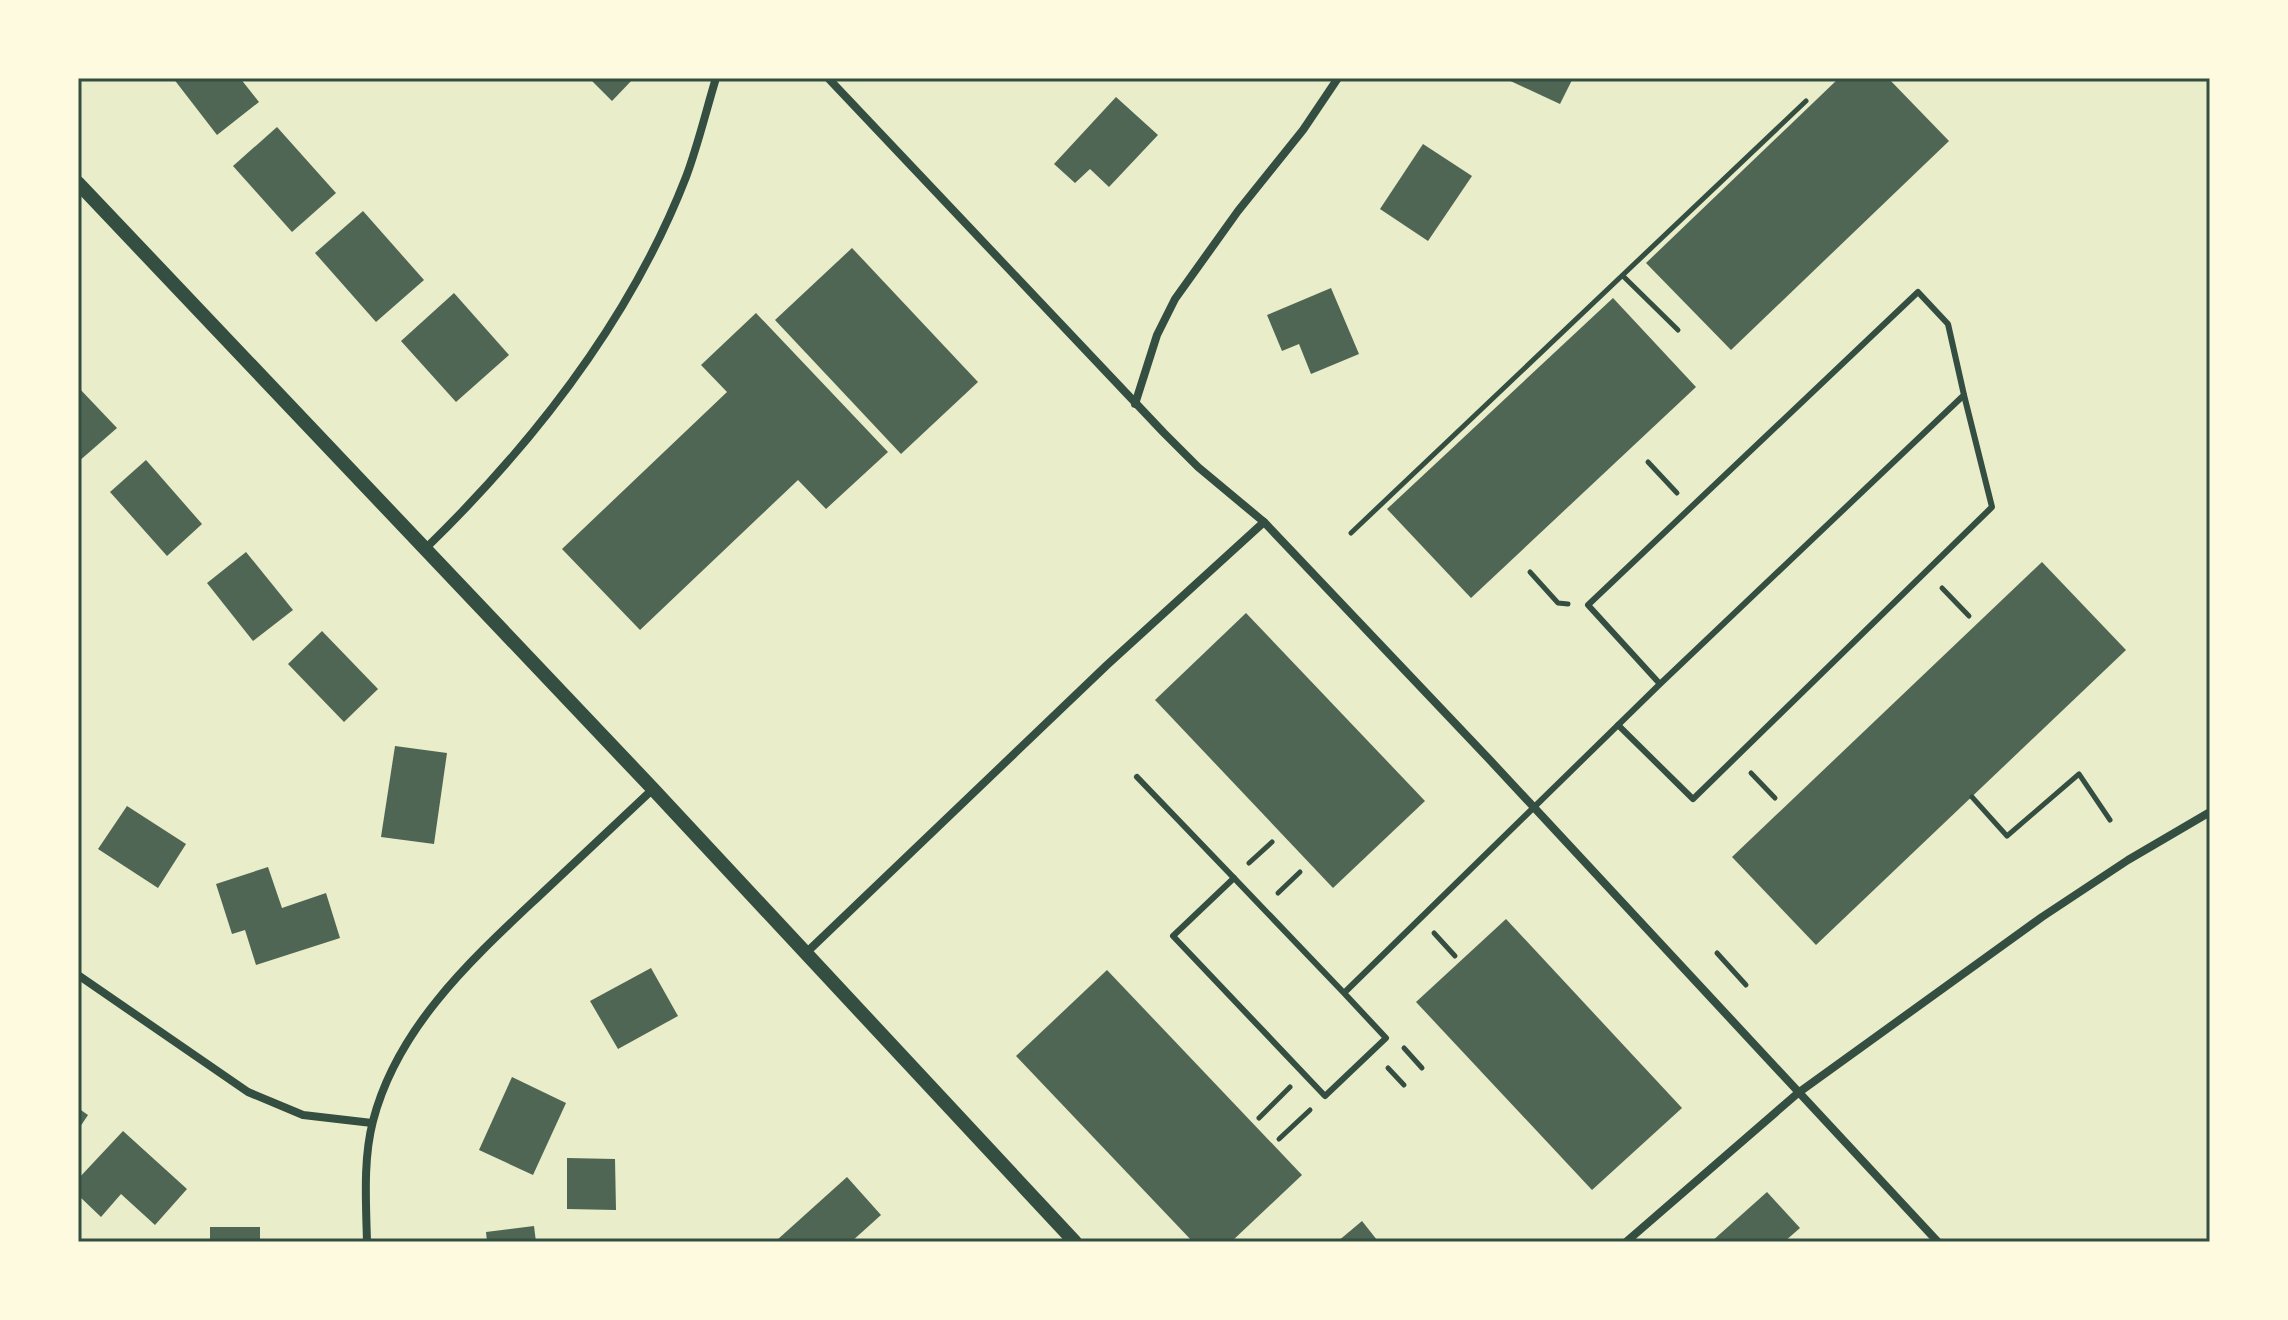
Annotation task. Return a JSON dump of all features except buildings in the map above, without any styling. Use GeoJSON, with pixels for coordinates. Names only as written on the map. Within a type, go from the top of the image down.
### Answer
{"type":"FeatureCollection","features":[{"type":"Feature","properties":{"kind":"street"},"geometry":{"type":"LineString","coordinates":[[425,549],[476,499],[533,434],[590,359],[618,315],[666,223],[686,175],[716,78]]}},
{"type":"Feature","properties":{"kind":"street"},"geometry":{"type":"LineString","coordinates":[[828,78],[1135,404],[1198,467],[1264,522],[1938,1242]]}},
{"type":"Feature","properties":{"kind":"street"},"geometry":{"type":"LineString","coordinates":[[1135,404],[1157,335],[1175,299],[1238,211],[1303,130],[1338,78]]}},
{"type":"Feature","properties":{"kind":"street"},"geometry":{"type":"LineString","coordinates":[[78,183],[653,789],[1075,1242]]}},
{"type":"Feature","properties":{"kind":"street"},"geometry":{"type":"LineString","coordinates":[[806,953],[1107,665],[1264,522]]}},
{"type":"Feature","properties":{"kind":"street"},"geometry":{"type":"LineString","coordinates":[[367,1242],[366,1183],[372,1123],[386,1082],[421,1020],[466,964],[653,789]]}},
{"type":"Feature","properties":{"kind":"street"},"geometry":{"type":"LineString","coordinates":[[1626,1242],[1798,1093],[2042,917],[2128,860],[2210,812]]}},
{"type":"Feature","properties":{"kind":"street"},"geometry":{"type":"LineString","coordinates":[[78,975],[248,1092],[303,1115],[372,1123]]}},
{"type":"Feature","properties":{"kind":"lane"},"geometry":{"type":"LineString","coordinates":[[1618,725],[1693,799],[1992,507],[1948,324],[1918,292],[1588,605],[1660,684]]}},
{"type":"Feature","properties":{"kind":"lane"},"geometry":{"type":"LineString","coordinates":[[1344,993],[1660,684],[1964,395]]}},
{"type":"Feature","properties":{"kind":"lane"},"geometry":{"type":"LineString","coordinates":[[1137,777],[1234,878],[1344,993],[1386,1038],[1325,1096],[1173,936],[1234,878]]}},
{"type":"Feature","properties":{"kind":"path"},"geometry":{"type":"LineString","coordinates":[[1351,533],[1806,101]]}},
{"type":"Feature","properties":{"kind":"path"},"geometry":{"type":"LineString","coordinates":[[1623,276],[1678,330]]}},
{"type":"Feature","properties":{"kind":"path"},"geometry":{"type":"LineString","coordinates":[[1648,462],[1690,507]]}},
{"type":"Feature","properties":{"kind":"path"},"geometry":{"type":"LineString","coordinates":[[1530,572],[1558,603],[1588,605]]}},
{"type":"Feature","properties":{"kind":"path"},"geometry":{"type":"LineString","coordinates":[[1927,572],[1969,616]]}},
{"type":"Feature","properties":{"kind":"path"},"geometry":{"type":"LineString","coordinates":[[1736,757],[1775,798]]}},
{"type":"Feature","properties":{"kind":"path"},"geometry":{"type":"LineString","coordinates":[[1972,797],[2007,836],[2079,774],[2110,820]]}},
{"type":"Feature","properties":{"kind":"path"},"geometry":{"type":"LineString","coordinates":[[1717,953],[1746,985]]}},
{"type":"Feature","properties":{"kind":"path"},"geometry":{"type":"LineString","coordinates":[[1259,1118],[1303,1074]]}},
{"type":"Feature","properties":{"kind":"path"},"geometry":{"type":"LineString","coordinates":[[1279,1139],[1325,1096]]}}]}
